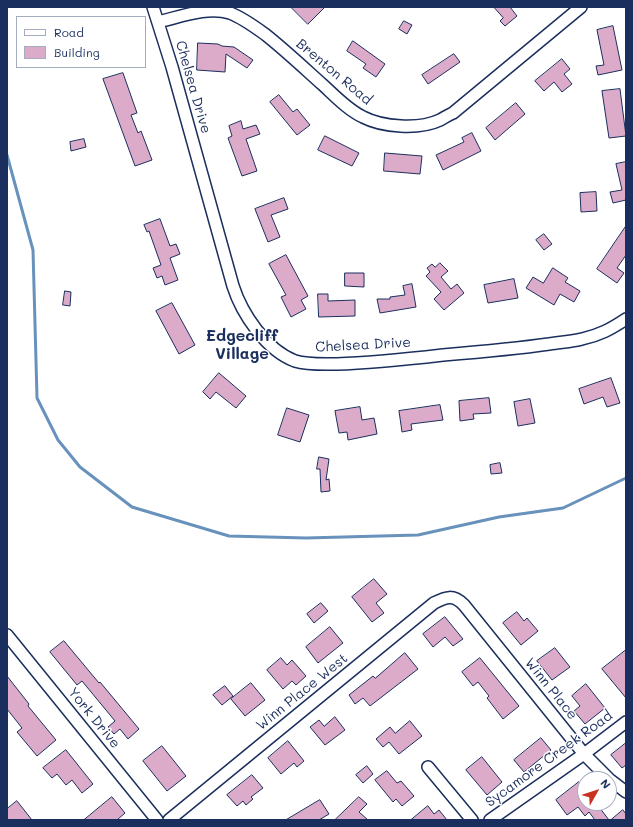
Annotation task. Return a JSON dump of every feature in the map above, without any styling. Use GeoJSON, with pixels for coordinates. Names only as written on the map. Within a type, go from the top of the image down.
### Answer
{"type":"FeatureCollection","features":[{"type":"Feature","properties":{"kind":"street","name":"Chelsea Drive"},"geometry":{"type":"LineString","coordinates":[[153,7],[241,307],[246,316],[262,336],[278,351],[293,360],[300,362],[326,364],[364,363],[525,347],[582,339],[608,331],[626,319]]}},
{"type":"Feature","properties":{"kind":"street","name":"Brenton Road"},"geometry":{"type":"LineString","coordinates":[[158,22],[206,12],[219,11],[229,13],[254,27],[286,51],[345,105],[363,117],[386,125],[405,127],[439,121],[453,113],[581,7]]}},
{"type":"Feature","properties":{"kind":"street","name":"Winn Place West"},"geometry":{"type":"LineString","coordinates":[[168,820],[434,603],[449,597],[459,600]]}},
{"type":"Feature","properties":{"kind":"street","name":"Winn Place"},"geometry":{"type":"LineString","coordinates":[[459,600],[584,754],[609,779],[626,792]]}},
{"type":"Feature","properties":{"kind":"street","name":"York Drive"},"geometry":{"type":"LineString","coordinates":[[7,635],[157,820]]}},
{"type":"Feature","properties":{"kind":"street","name":"Sycamore Creek Road"},"geometry":{"type":"LineString","coordinates":[[490,820],[584,754],[626,722]]}},
{"type":"Feature","properties":{"kind":"street"},"geometry":{"type":"LineString","coordinates":[[428,766],[472,820]]}},
{"type":"Feature","properties":{"kind":"building"},"geometry":{"type":"Polygon","coordinates":[[[291,7],[325,7],[308,24],[291,7]]]}},
{"type":"Feature","properties":{"kind":"building"},"geometry":{"type":"Polygon","coordinates":[[[494,7],[510,7],[517,16],[505,26],[500,21],[503,18],[494,7]]]}},
{"type":"Feature","properties":{"kind":"building"},"geometry":{"type":"Polygon","coordinates":[[[404,21],[412,25],[407,34],[399,29],[404,21]]]}},
{"type":"Feature","properties":{"kind":"building"},"geometry":{"type":"Polygon","coordinates":[[[613,26],[622,70],[598,75],[596,66],[604,65],[597,30],[613,26]]]}},
{"type":"Feature","properties":{"kind":"building"},"geometry":{"type":"Polygon","coordinates":[[[353,41],[385,64],[376,77],[363,68],[366,64],[347,51],[353,41]]]}},
{"type":"Feature","properties":{"kind":"building"},"geometry":{"type":"Polygon","coordinates":[[[198,43],[218,44],[222,46],[234,47],[253,60],[247,68],[226,54],[225,72],[197,70],[198,43]]]}},
{"type":"Feature","properties":{"kind":"building"},"geometry":{"type":"Polygon","coordinates":[[[454,54],[460,62],[428,84],[422,75],[454,54]]]}},
{"type":"Feature","properties":{"kind":"building"},"geometry":{"type":"Polygon","coordinates":[[[562,59],[570,69],[564,74],[572,84],[562,92],[554,82],[544,91],[535,81],[562,59]]]}},
{"type":"Feature","properties":{"kind":"building"},"geometry":{"type":"Polygon","coordinates":[[[123,73],[137,113],[131,115],[138,133],[141,131],[152,160],[135,166],[103,79],[123,73]]]}},
{"type":"Feature","properties":{"kind":"building"},"geometry":{"type":"Polygon","coordinates":[[[620,89],[626,136],[609,138],[602,91],[620,89]]]}},
{"type":"Feature","properties":{"kind":"building"},"geometry":{"type":"Polygon","coordinates":[[[279,95],[293,112],[297,109],[310,125],[297,135],[270,102],[279,95]]]}},
{"type":"Feature","properties":{"kind":"building"},"geometry":{"type":"Polygon","coordinates":[[[516,103],[525,114],[495,140],[486,128],[516,103]]]}},
{"type":"Feature","properties":{"kind":"building"},"geometry":{"type":"Polygon","coordinates":[[[241,121],[243,129],[256,125],[260,134],[246,139],[257,171],[242,176],[228,138],[232,136],[229,126],[241,121]]]}},
{"type":"Feature","properties":{"kind":"building"},"geometry":{"type":"Polygon","coordinates":[[[472,133],[481,151],[443,170],[436,155],[464,142],[462,138],[472,133]]]}},
{"type":"Feature","properties":{"kind":"building"},"geometry":{"type":"Polygon","coordinates":[[[325,136],[359,153],[352,166],[318,150],[325,136]]]}},
{"type":"Feature","properties":{"kind":"building"},"geometry":{"type":"Polygon","coordinates":[[[84,139],[86,147],[71,151],[70,142],[84,139]]]}},
{"type":"Feature","properties":{"kind":"building"},"geometry":{"type":"Polygon","coordinates":[[[385,153],[422,156],[420,174],[384,171],[385,153]]]}},
{"type":"Feature","properties":{"kind":"building"},"geometry":{"type":"Polygon","coordinates":[[[626,162],[626,200],[613,203],[610,192],[622,190],[616,164],[626,162]]]}},
{"type":"Feature","properties":{"kind":"building"},"geometry":{"type":"Polygon","coordinates":[[[596,192],[597,211],[581,212],[580,193],[596,192]]]}},
{"type":"Feature","properties":{"kind":"building"},"geometry":{"type":"Polygon","coordinates":[[[284,198],[288,209],[271,215],[280,237],[268,242],[255,209],[284,198]]]}},
{"type":"Feature","properties":{"kind":"building"},"geometry":{"type":"Polygon","coordinates":[[[160,219],[170,246],[176,244],[180,254],[170,258],[178,280],[165,285],[162,276],[157,278],[153,268],[161,265],[149,231],[147,232],[144,225],[160,219]]]}},
{"type":"Feature","properties":{"kind":"building"},"geometry":{"type":"Polygon","coordinates":[[[626,226],[626,255],[617,268],[624,273],[617,283],[597,269],[626,226]]]}},
{"type":"Feature","properties":{"kind":"building"},"geometry":{"type":"Polygon","coordinates":[[[544,234],[552,244],[544,250],[536,240],[544,234]]]}},
{"type":"Feature","properties":{"kind":"building"},"geometry":{"type":"Polygon","coordinates":[[[286,255],[308,296],[301,300],[306,309],[291,317],[281,297],[286,295],[269,264],[286,255]]]}},
{"type":"Feature","properties":{"kind":"building"},"geometry":{"type":"Polygon","coordinates":[[[440,263],[448,271],[441,277],[451,289],[457,284],[464,293],[444,310],[434,299],[441,292],[426,276],[430,272],[427,268],[432,264],[435,267],[440,263]]]}},
{"type":"Feature","properties":{"kind":"building"},"geometry":{"type":"Polygon","coordinates":[[[553,268],[568,278],[565,282],[580,291],[574,302],[560,294],[554,305],[526,288],[533,277],[543,283],[553,268]]]}},
{"type":"Feature","properties":{"kind":"building"},"geometry":{"type":"Polygon","coordinates":[[[345,273],[364,273],[364,287],[345,286],[345,273]]]}},
{"type":"Feature","properties":{"kind":"building"},"geometry":{"type":"Polygon","coordinates":[[[514,279],[518,298],[488,303],[484,285],[514,279]]]}},
{"type":"Feature","properties":{"kind":"building"},"geometry":{"type":"Polygon","coordinates":[[[412,284],[416,307],[380,313],[377,299],[390,299],[390,297],[405,295],[403,286],[412,284]]]}},
{"type":"Feature","properties":{"kind":"building"},"geometry":{"type":"Polygon","coordinates":[[[65,291],[71,292],[70,306],[63,305],[65,291]]]}},
{"type":"Feature","properties":{"kind":"building"},"geometry":{"type":"Polygon","coordinates":[[[318,294],[328,294],[328,301],[355,300],[355,316],[319,317],[318,294]]]}},
{"type":"Feature","properties":{"kind":"building"},"geometry":{"type":"Polygon","coordinates":[[[172,303],[195,345],[179,354],[156,311],[172,303]]]}},
{"type":"Feature","properties":{"kind":"building"},"geometry":{"type":"Polygon","coordinates":[[[219,373],[246,396],[236,408],[216,392],[210,399],[203,392],[219,373]]]}},
{"type":"Feature","properties":{"kind":"building"},"geometry":{"type":"Polygon","coordinates":[[[611,378],[620,403],[607,407],[603,397],[584,404],[579,389],[611,378]]]}},
{"type":"Feature","properties":{"kind":"building"},"geometry":{"type":"Polygon","coordinates":[[[489,398],[491,413],[473,414],[474,419],[460,421],[459,401],[489,398]]]}},
{"type":"Feature","properties":{"kind":"building"},"geometry":{"type":"Polygon","coordinates":[[[530,399],[535,423],[518,426],[514,402],[530,399]]]}},
{"type":"Feature","properties":{"kind":"building"},"geometry":{"type":"Polygon","coordinates":[[[440,405],[443,420],[411,424],[412,430],[402,432],[399,411],[440,405]]]}},
{"type":"Feature","properties":{"kind":"building"},"geometry":{"type":"Polygon","coordinates":[[[360,407],[362,420],[374,418],[377,434],[348,440],[347,432],[339,433],[335,411],[360,407]]]}},
{"type":"Feature","properties":{"kind":"building"},"geometry":{"type":"Polygon","coordinates":[[[287,408],[309,415],[300,442],[278,435],[287,408]]]}},
{"type":"Feature","properties":{"kind":"building"},"geometry":{"type":"Polygon","coordinates":[[[319,457],[329,459],[326,480],[329,479],[330,491],[321,492],[320,469],[317,469],[319,457]]]}},
{"type":"Feature","properties":{"kind":"building"},"geometry":{"type":"Polygon","coordinates":[[[500,463],[502,473],[491,474],[490,465],[500,463]]]}},
{"type":"Feature","properties":{"kind":"building"},"geometry":{"type":"Polygon","coordinates":[[[374,579],[387,594],[376,603],[384,613],[372,622],[352,597],[374,579]]]}},
{"type":"Feature","properties":{"kind":"building"},"geometry":{"type":"Polygon","coordinates":[[[321,603],[328,611],[314,623],[307,614],[321,603]]]}},
{"type":"Feature","properties":{"kind":"building"},"geometry":{"type":"Polygon","coordinates":[[[517,612],[524,621],[527,618],[538,631],[521,645],[503,623],[517,612]]]}},
{"type":"Feature","properties":{"kind":"building"},"geometry":{"type":"Polygon","coordinates":[[[445,617],[463,639],[453,646],[445,637],[433,647],[423,634],[445,617]]]}},
{"type":"Feature","properties":{"kind":"building"},"geometry":{"type":"Polygon","coordinates":[[[330,627],[343,643],[318,663],[306,647],[330,627]]]}},
{"type":"Feature","properties":{"kind":"building"},"geometry":{"type":"Polygon","coordinates":[[[64,641],[139,729],[128,739],[120,729],[114,734],[108,727],[115,721],[82,681],[77,685],[50,652],[64,641]]]}},
{"type":"Feature","properties":{"kind":"building"},"geometry":{"type":"Polygon","coordinates":[[[555,648],[570,667],[552,680],[537,661],[555,648]]]}},
{"type":"Feature","properties":{"kind":"building"},"geometry":{"type":"Polygon","coordinates":[[[626,650],[626,698],[602,669],[626,650]]]}},
{"type":"Feature","properties":{"kind":"building"},"geometry":{"type":"Polygon","coordinates":[[[405,653],[418,669],[370,706],[363,698],[355,704],[349,695],[373,676],[375,678],[405,653]]]}},
{"type":"Feature","properties":{"kind":"building"},"geometry":{"type":"Polygon","coordinates":[[[281,658],[287,665],[292,660],[306,676],[296,685],[292,681],[283,689],[267,670],[281,658]]]}},
{"type":"Feature","properties":{"kind":"building"},"geometry":{"type":"Polygon","coordinates":[[[480,658],[519,706],[503,719],[487,698],[489,696],[478,682],[473,686],[462,672],[480,658]]]}},
{"type":"Feature","properties":{"kind":"building"},"geometry":{"type":"Polygon","coordinates":[[[7,676],[29,704],[28,706],[56,740],[37,756],[17,732],[22,728],[7,709],[7,676]]]}},
{"type":"Feature","properties":{"kind":"building"},"geometry":{"type":"Polygon","coordinates":[[[251,683],[265,700],[245,716],[231,699],[251,683]]]}},
{"type":"Feature","properties":{"kind":"building"},"geometry":{"type":"Polygon","coordinates":[[[586,684],[605,708],[585,724],[574,711],[580,706],[572,696],[586,684]]]}},
{"type":"Feature","properties":{"kind":"building"},"geometry":{"type":"Polygon","coordinates":[[[225,686],[233,696],[222,705],[213,695],[225,686]]]}},
{"type":"Feature","properties":{"kind":"building"},"geometry":{"type":"Polygon","coordinates":[[[335,717],[345,730],[325,745],[310,727],[319,720],[324,726],[335,717]]]}},
{"type":"Feature","properties":{"kind":"building"},"geometry":{"type":"Polygon","coordinates":[[[410,721],[422,736],[399,754],[389,742],[383,747],[376,739],[390,727],[395,733],[410,721]]]}},
{"type":"Feature","properties":{"kind":"building"},"geometry":{"type":"Polygon","coordinates":[[[541,738],[551,750],[524,772],[514,760],[541,738]]]}},
{"type":"Feature","properties":{"kind":"building"},"geometry":{"type":"Polygon","coordinates":[[[288,741],[304,761],[297,767],[294,763],[281,774],[268,758],[288,741]]]}},
{"type":"Feature","properties":{"kind":"building"},"geometry":{"type":"Polygon","coordinates":[[[626,743],[626,765],[622,768],[611,755],[626,743]]]}},
{"type":"Feature","properties":{"kind":"building"},"geometry":{"type":"Polygon","coordinates":[[[162,746],[186,776],[167,791],[143,761],[162,746]]]}},
{"type":"Feature","properties":{"kind":"building"},"geometry":{"type":"Polygon","coordinates":[[[66,750],[93,784],[82,793],[72,780],[66,785],[57,774],[52,778],[43,768],[66,750]]]}},
{"type":"Feature","properties":{"kind":"building"},"geometry":{"type":"Polygon","coordinates":[[[482,757],[502,782],[487,795],[466,770],[482,757]]]}},
{"type":"Feature","properties":{"kind":"building"},"geometry":{"type":"Polygon","coordinates":[[[367,766],[373,774],[363,783],[356,775],[367,766]]]}},
{"type":"Feature","properties":{"kind":"building"},"geometry":{"type":"Polygon","coordinates":[[[387,771],[397,783],[401,781],[414,796],[402,806],[396,799],[393,802],[375,780],[387,771]]]}},
{"type":"Feature","properties":{"kind":"building"},"geometry":{"type":"Polygon","coordinates":[[[252,775],[263,788],[251,797],[253,799],[246,805],[243,801],[237,806],[227,795],[252,775]]]}},
{"type":"Feature","properties":{"kind":"building"},"geometry":{"type":"Polygon","coordinates":[[[577,784],[577,808],[567,815],[556,800],[577,784]]]}},
{"type":"Feature","properties":{"kind":"building"},"geometry":{"type":"Polygon","coordinates":[[[112,797],[125,813],[117,820],[84,820],[112,797]]]}},
{"type":"Feature","properties":{"kind":"building"},"geometry":{"type":"Polygon","coordinates":[[[359,797],[367,804],[359,812],[368,820],[335,820],[359,797]]]}},
{"type":"Feature","properties":{"kind":"building"},"geometry":{"type":"Polygon","coordinates":[[[320,800],[329,814],[319,820],[286,820],[320,800]]]}},
{"type":"Feature","properties":{"kind":"building"},"geometry":{"type":"Polygon","coordinates":[[[17,801],[32,820],[7,820],[7,809],[17,801]]]}},
{"type":"Feature","properties":{"kind":"building"},"geometry":{"type":"Polygon","coordinates":[[[428,806],[434,814],[439,810],[447,820],[411,820],[428,806]]]}},
{"type":"Feature","properties":{"kind":"building"},"geometry":{"type":"Polygon","coordinates":[[[623,810],[626,814],[626,820],[611,820],[623,810]]]}},
{"type":"Feature","properties":{"kind":"building"},"geometry":{"type":"Polygon","coordinates":[[[581,811],[602,811],[609,820],[595,820],[589,812],[585,816],[581,811]]]}},
{"type":"Feature","properties":{"kind":"waterway"},"geometry":{"type":"LineString","coordinates":[[7,155],[33,250],[37,398],[58,440],[80,467],[132,507],[229,536],[306,538],[418,535],[499,517],[563,508],[626,478]]}},
{"type":"Feature","properties":{"kind":"district","name":"Edgecliff Village"},"geometry":{"type":"Point","coordinates":[242,345]}}]}
